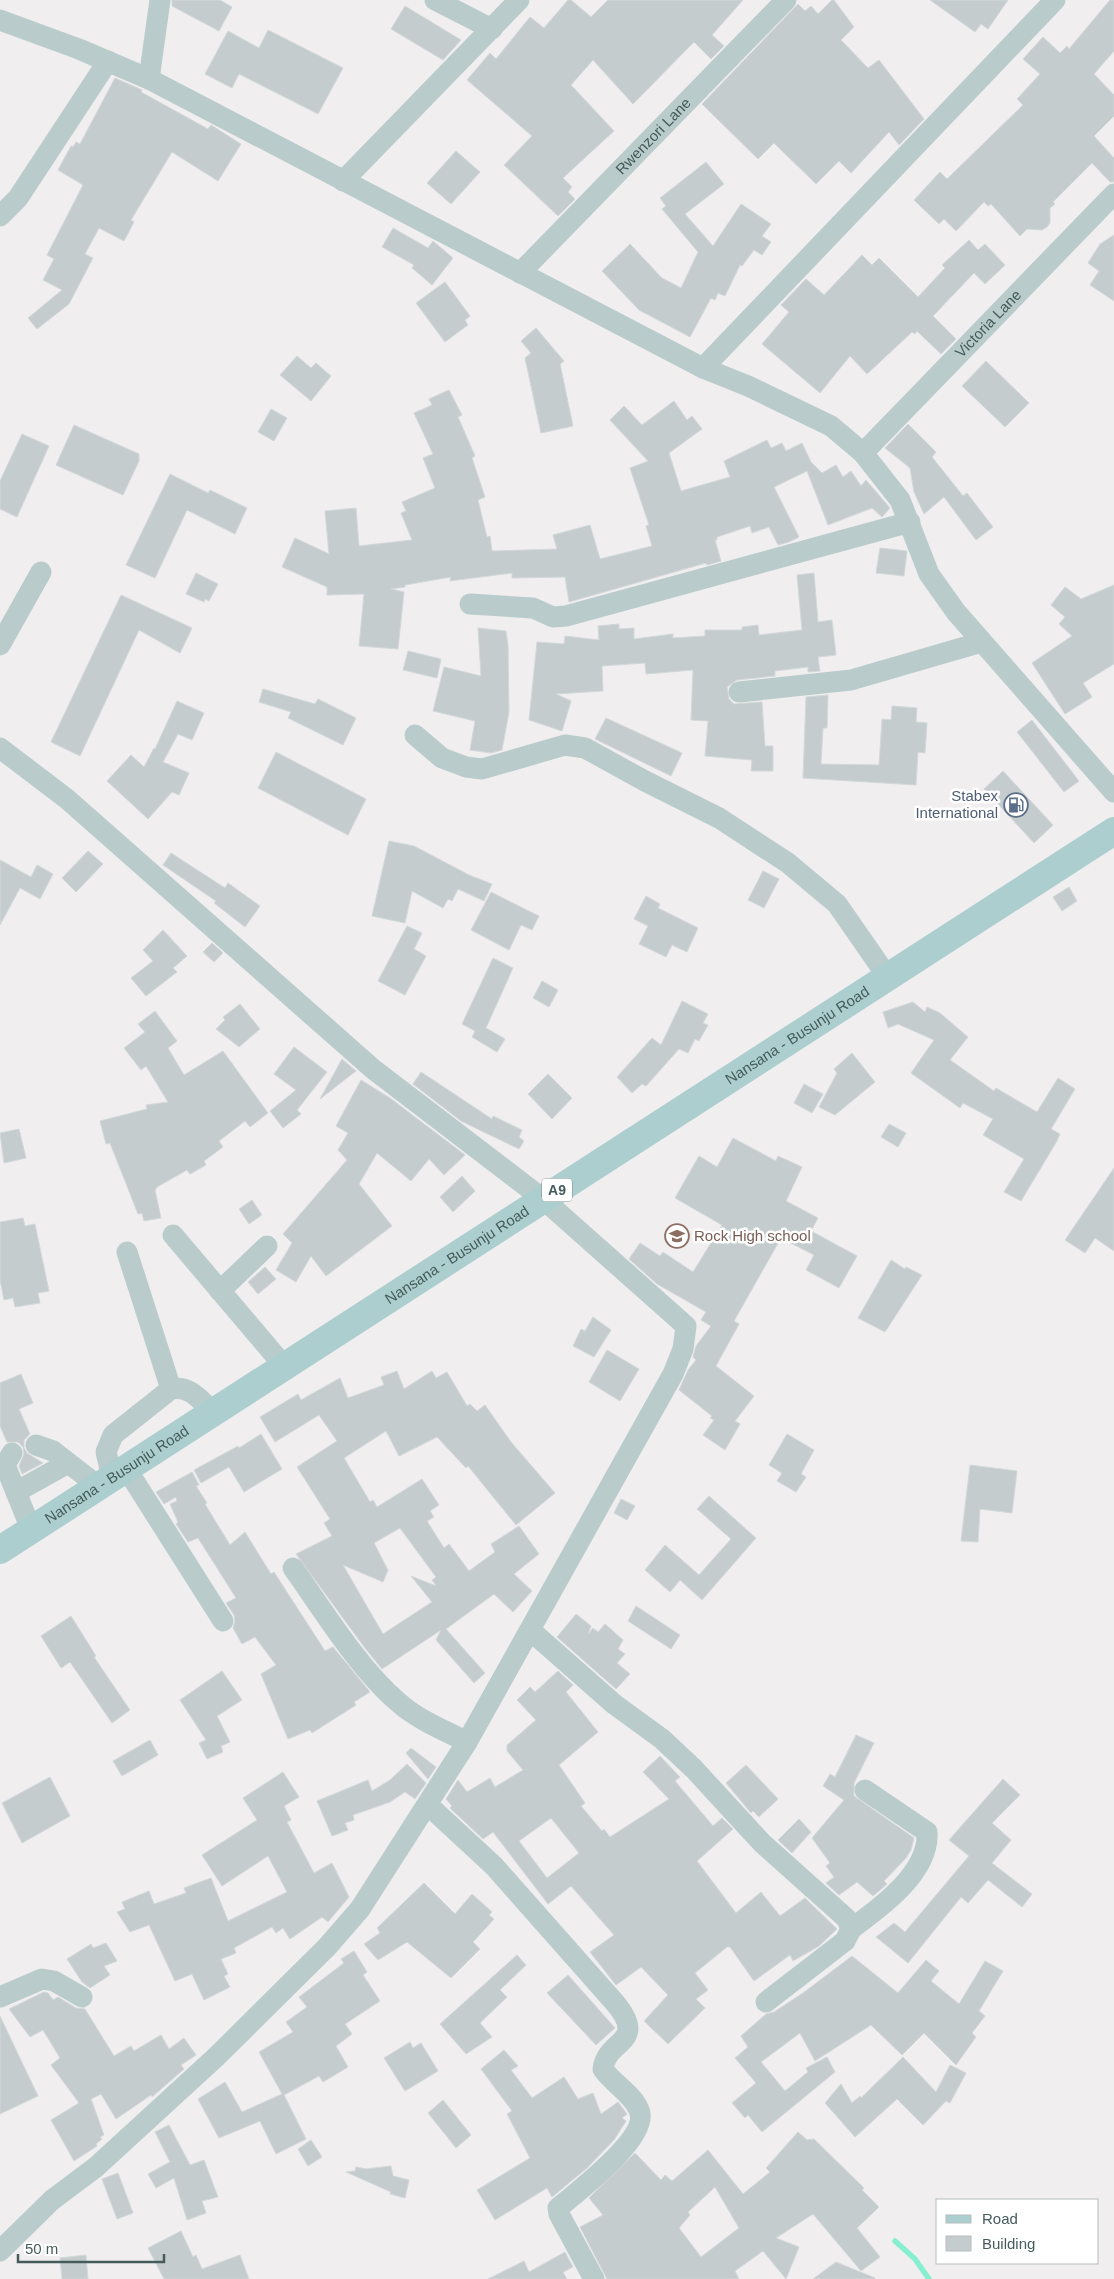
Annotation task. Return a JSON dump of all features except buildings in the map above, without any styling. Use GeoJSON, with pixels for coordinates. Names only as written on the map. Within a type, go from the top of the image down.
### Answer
{"type":"FeatureCollection","features":[{"type":"Feature","properties":{"kind":"main road","name":"Nansana - Busunju Road"},"geometry":{"type":"LineString","coordinates":[[0,1550],[1114,831]]}},
{"type":"Feature","properties":{"kind":"street"},"geometry":{"type":"LineString","coordinates":[[149,79],[160,0]]}},
{"type":"Feature","properties":{"kind":"street"},"geometry":{"type":"LineString","coordinates":[[435,0],[492,28]]}},
{"type":"Feature","properties":{"kind":"street"},"geometry":{"type":"LineString","coordinates":[[343,182],[519,0]]}},
{"type":"Feature","properties":{"kind":"street","name":"Rwenzori Lane"},"geometry":{"type":"LineString","coordinates":[[520,273],[786,0]]}},
{"type":"Feature","properties":{"kind":"street"},"geometry":{"type":"LineString","coordinates":[[703,368],[1055,0]]}},
{"type":"Feature","properties":{"kind":"street"},"geometry":{"type":"LineString","coordinates":[[0,20],[108,61],[149,79],[343,182],[703,368],[748,386],[831,426],[863,453],[900,500],[929,574],[956,612],[1114,792]]}},
{"type":"Feature","properties":{"kind":"street"},"geometry":{"type":"LineString","coordinates":[[0,216],[18,198],[108,61]]}},
{"type":"Feature","properties":{"kind":"street","name":"Victoria Lane"},"geometry":{"type":"LineString","coordinates":[[863,453],[1114,194]]}},
{"type":"Feature","properties":{"kind":"street"},"geometry":{"type":"LineString","coordinates":[[470,604],[533,608],[553,617],[566,616],[910,522]]}},
{"type":"Feature","properties":{"kind":"street"},"geometry":{"type":"LineString","coordinates":[[0,645],[41,572]]}},
{"type":"Feature","properties":{"kind":"street"},"geometry":{"type":"LineString","coordinates":[[739,692],[850,680],[982,642]]}},
{"type":"Feature","properties":{"kind":"street"},"geometry":{"type":"LineString","coordinates":[[415,735],[442,758],[466,767],[482,769],[565,745],[585,748],[719,818],[788,863],[837,904],[887,976]]}},
{"type":"Feature","properties":{"kind":"street"},"geometry":{"type":"LineString","coordinates":[[0,748],[66,799],[373,1069],[542,1199],[686,1326],[683,1349],[673,1374],[530,1630],[467,1742],[360,1909],[327,1947],[216,2057],[96,2167],[52,2200],[0,2251]]}},
{"type":"Feature","properties":{"kind":"street"},"geometry":{"type":"LineString","coordinates":[[173,1235],[284,1366]]}},
{"type":"Feature","properties":{"kind":"street"},"geometry":{"type":"LineString","coordinates":[[220,1291],[267,1246]]}},
{"type":"Feature","properties":{"kind":"street"},"geometry":{"type":"LineString","coordinates":[[127,1252],[171,1389]]}},
{"type":"Feature","properties":{"kind":"street"},"geometry":{"type":"LineString","coordinates":[[213,1412],[191,1391],[179,1387],[171,1389],[112,1435],[106,1452],[112,1477],[223,1621]]}},
{"type":"Feature","properties":{"kind":"street"},"geometry":{"type":"LineString","coordinates":[[36,1445],[53,1451],[68,1463],[112,1477]]}},
{"type":"Feature","properties":{"kind":"street"},"geometry":{"type":"LineString","coordinates":[[12,1453],[5,1465],[31,1529]]}},
{"type":"Feature","properties":{"kind":"street"},"geometry":{"type":"LineString","coordinates":[[16,1492],[68,1463]]}},
{"type":"Feature","properties":{"kind":"street"},"geometry":{"type":"LineString","coordinates":[[292,1568],[377,1683],[399,1703],[422,1719],[467,1742]]}},
{"type":"Feature","properties":{"kind":"street"},"geometry":{"type":"LineString","coordinates":[[530,1630],[614,1704],[662,1739],[694,1768],[762,1843],[847,1919],[851,1929]]}},
{"type":"Feature","properties":{"kind":"street"},"geometry":{"type":"LineString","coordinates":[[766,2002],[845,1941],[851,1929],[888,1901],[924,1854],[928,1843],[926,1832],[865,1790]]}},
{"type":"Feature","properties":{"kind":"street"},"geometry":{"type":"LineString","coordinates":[[428,1805],[494,1866],[623,2013],[628,2026],[627,2036],[607,2057],[603,2069],[633,2100],[640,2111],[639,2124],[624,2150],[558,2208],[559,2214],[594,2279]]}},
{"type":"Feature","properties":{"kind":"street"},"geometry":{"type":"LineString","coordinates":[[0,1997],[42,1979],[54,1981],[82,1997]]}},
{"type":"Feature","properties":{"kind":"waterway"},"geometry":{"type":"LineString","coordinates":[[895,2241],[915,2259],[929,2279]]}},
{"type":"Feature","properties":{"kind":"place","name":"Stabex International"},"geometry":{"type":"Point","coordinates":[1016,805]}},
{"type":"Feature","properties":{"kind":"place","name":"Rock High school"},"geometry":{"type":"Point","coordinates":[677,1236]}}]}
